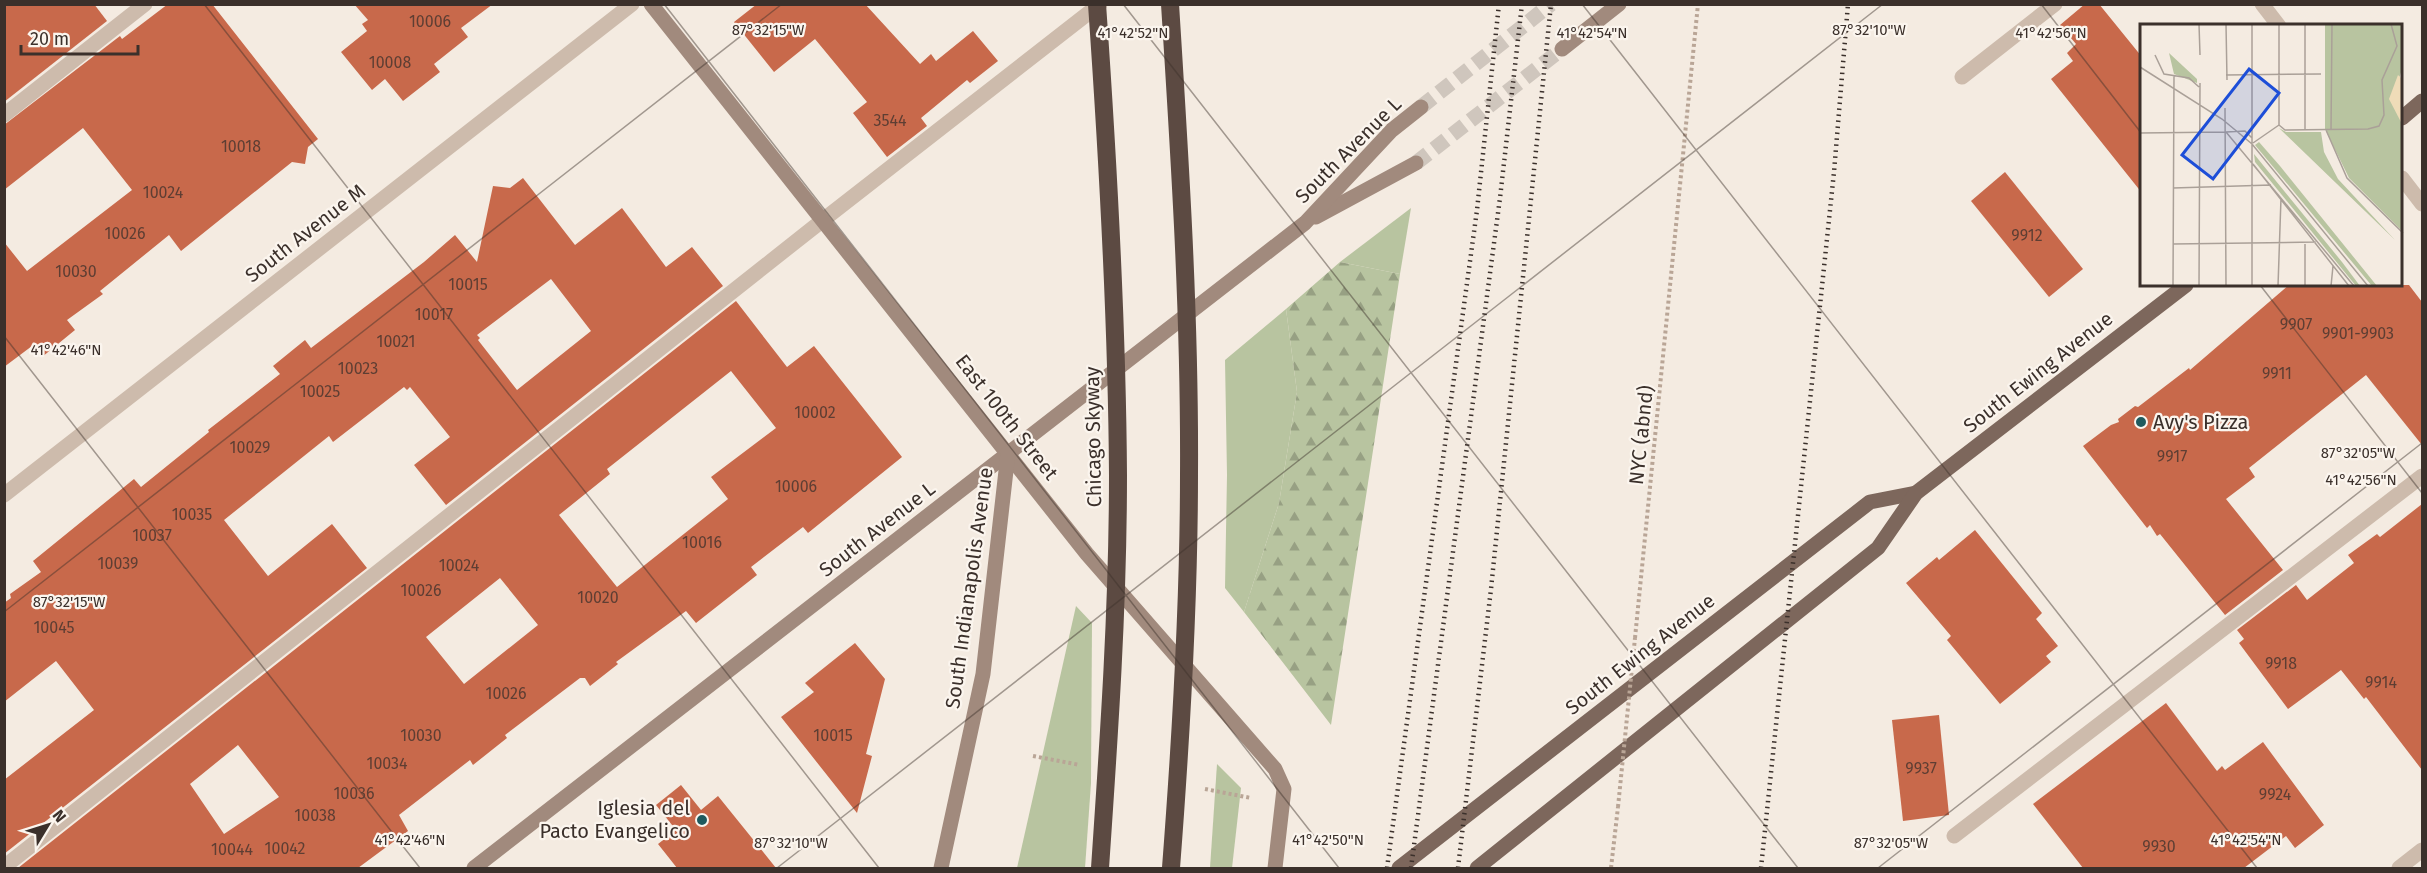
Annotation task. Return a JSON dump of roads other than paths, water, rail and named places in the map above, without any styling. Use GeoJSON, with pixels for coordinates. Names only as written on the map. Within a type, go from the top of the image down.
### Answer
{"type":"FeatureCollection","features":[{"type":"Feature","properties":{"kind":"highway","name":"Chicago Skyway"},"geometry":{"type":"LineString","coordinates":[[1099,4],[1112,228],[1118,476],[1114,662],[1100,868]]}},
{"type":"Feature","properties":{"kind":"highway"},"geometry":{"type":"LineString","coordinates":[[1170,4],[1185,224],[1189,475],[1183,698],[1171,868]]}},
{"type":"Feature","properties":{"kind":"main road"},"geometry":{"type":"LineString","coordinates":[[2403,117],[2422,101]]}},
{"type":"Feature","properties":{"kind":"main road","name":"South Ewing Avenue"},"geometry":{"type":"LineString","coordinates":[[1477,868],[1878,548],[1916,493],[2185,286]]}},
{"type":"Feature","properties":{"kind":"main road","name":"South Ewing Avenue"},"geometry":{"type":"LineString","coordinates":[[1399,868],[1870,502],[1916,493]]}},
{"type":"Feature","properties":{"kind":"street"},"geometry":{"type":"LineString","coordinates":[[4,115],[145,4]]}},
{"type":"Feature","properties":{"kind":"street","name":"South Avenue M"},"geometry":{"type":"LineString","coordinates":[[4,495],[632,4]]}},
{"type":"Feature","properties":{"kind":"street","name":"East 100th Street"},"geometry":{"type":"LineString","coordinates":[[651,4],[1087,554],[1275,769],[1284,789],[1275,868]]}},
{"type":"Feature","properties":{"kind":"street"},"geometry":{"type":"LineString","coordinates":[[4,867],[1099,4]]}},
{"type":"Feature","properties":{"kind":"street"},"geometry":{"type":"LineString","coordinates":[[1563,49],[1618,4]]}},
{"type":"Feature","properties":{"kind":"street"},"geometry":{"type":"LineString","coordinates":[[1962,77],[2055,4]]}},
{"type":"Feature","properties":{"kind":"street"},"geometry":{"type":"LineString","coordinates":[[2262,4],[2277,24]]}},
{"type":"Feature","properties":{"kind":"street","name":"South Avenue L"},"geometry":{"type":"LineString","coordinates":[[474,868],[1305,223],[1392,130],[1421,106]]}},
{"type":"Feature","properties":{"kind":"street","name":"South Avenue L"},"geometry":{"type":"LineString","coordinates":[[1305,223],[1416,163]]}},
{"type":"Feature","properties":{"kind":"street"},"geometry":{"type":"LineString","coordinates":[[2403,179],[2422,204]]}},
{"type":"Feature","properties":{"kind":"street","name":"South Indianapolis Avenue"},"geometry":{"type":"LineString","coordinates":[[941,868],[983,674],[1008,453]]}},
{"type":"Feature","properties":{"kind":"street"},"geometry":{"type":"LineString","coordinates":[[1954,836],[2422,476]]}},
{"type":"Feature","properties":{"kind":"street"},"geometry":{"type":"LineString","coordinates":[[2399,868],[2422,850]]}},
{"type":"Feature","properties":{"kind":"tunnel"},"geometry":{"type":"LineString","coordinates":[[1421,107],[1551,4]]}},
{"type":"Feature","properties":{"kind":"tunnel"},"geometry":{"type":"LineString","coordinates":[[1416,163],[1562,49]]}},
{"type":"Feature","properties":{"kind":"railway"},"geometry":{"type":"LineString","coordinates":[[1387,868],[1477,210],[1499,4]]}},
{"type":"Feature","properties":{"kind":"railway"},"geometry":{"type":"LineString","coordinates":[[1411,868],[1500,198],[1522,4]]}},
{"type":"Feature","properties":{"kind":"railway"},"geometry":{"type":"LineString","coordinates":[[1458,868],[1491,589],[1551,4]]}},
{"type":"Feature","properties":{"kind":"railway"},"geometry":{"type":"LineString","coordinates":[[1761,868],[1834,172],[1848,4]]}},
{"type":"Feature","properties":{"kind":"place","name":"Avy's Pizza"},"geometry":{"type":"Point","coordinates":[2141,422]}},
{"type":"Feature","properties":{"kind":"place","name":"Iglesia del Pacto Evangelico"},"geometry":{"type":"Point","coordinates":[702,820]}}]}
